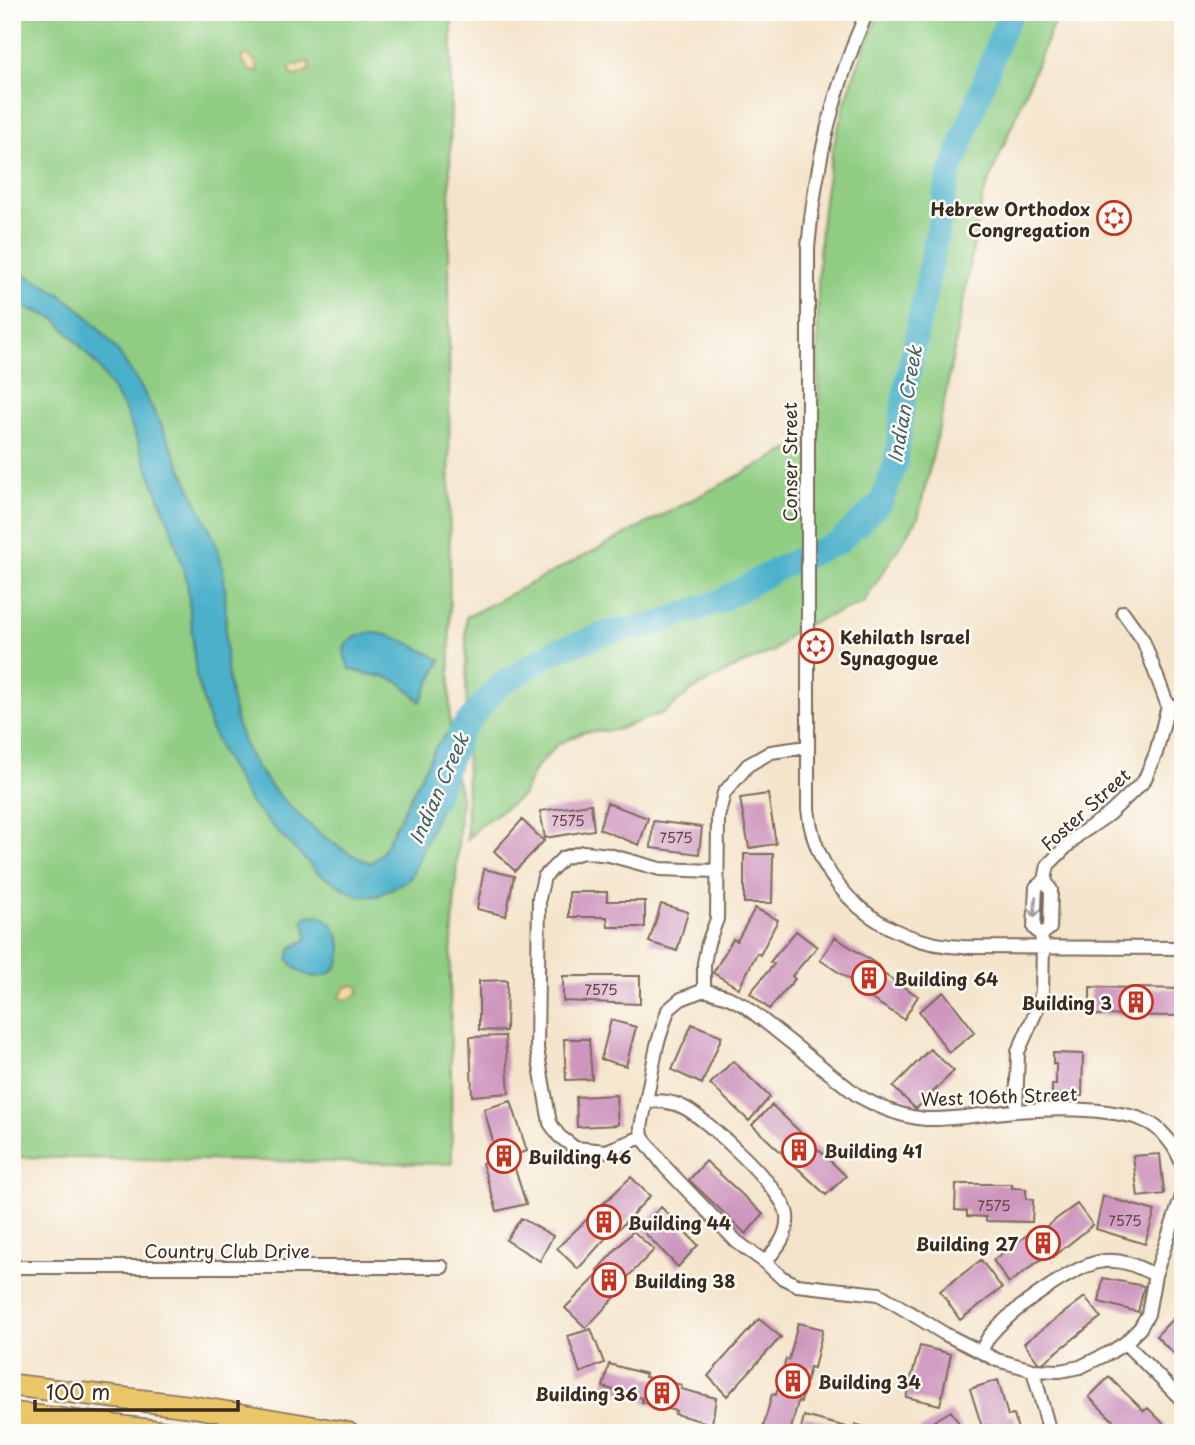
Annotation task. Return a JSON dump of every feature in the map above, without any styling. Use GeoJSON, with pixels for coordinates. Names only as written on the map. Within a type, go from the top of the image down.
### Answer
{"type":"FeatureCollection","features":[{"type":"Feature","properties":{"kind":"highway"},"geometry":{"type":"LineString","coordinates":[[12,1385],[195,1407],[348,1433]]}},
{"type":"Feature","properties":{"kind":"highway"},"geometry":{"type":"LineString","coordinates":[[12,1413],[172,1433]]}},
{"type":"Feature","properties":{"kind":"street","name":"Conser Street"},"geometry":{"type":"LineString","coordinates":[[867,12],[839,84],[825,132],[809,239],[807,747],[810,828],[824,864],[836,883],[856,905],[884,926],[928,943],[962,947],[1042,941]]}},
{"type":"Feature","properties":{"kind":"street"},"geometry":{"type":"LineString","coordinates":[[1123,612],[1143,640],[1168,706],[1183,706]]}},
{"type":"Feature","properties":{"kind":"street","name":"Foster Street"},"geometry":{"type":"LineString","coordinates":[[1016,1111],[1018,1052],[1038,1007],[1042,990],[1042,941],[1050,928],[1051,890],[1045,880],[1048,865],[1077,836],[1108,815],[1144,781],[1156,753],[1168,706]]}},
{"type":"Feature","properties":{"kind":"street"},"geometry":{"type":"LineString","coordinates":[[807,747],[771,752],[748,765],[724,793],[718,817],[717,919],[704,963],[704,990],[681,999],[668,1010],[657,1045],[641,1127],[642,1137],[666,1168],[737,1242],[781,1277],[797,1285],[879,1294],[945,1334],[997,1360],[1033,1370],[1060,1371],[1080,1367],[1125,1343],[1140,1328],[1149,1314],[1155,1275],[1183,1193]]}},
{"type":"Feature","properties":{"kind":"street"},"geometry":{"type":"LineString","coordinates":[[642,1137],[606,1151],[575,1149],[559,1136],[550,1123],[537,1049],[538,898],[544,877],[563,858],[583,852],[609,855],[660,869],[716,871]]}},
{"type":"Feature","properties":{"kind":"street"},"geometry":{"type":"LineString","coordinates":[[1042,941],[1183,948]]}},
{"type":"Feature","properties":{"kind":"street","name":"West 106th Street"},"geometry":{"type":"LineString","coordinates":[[704,990],[728,997],[745,1006],[857,1095],[876,1106],[904,1116],[928,1119],[1016,1111],[1095,1111],[1144,1120],[1160,1129],[1183,1168]]}},
{"type":"Feature","properties":{"kind":"street"},"geometry":{"type":"LineString","coordinates":[[646,1101],[668,1101],[685,1108],[748,1162],[782,1200],[787,1212],[787,1228],[781,1244],[765,1262]]}},
{"type":"Feature","properties":{"kind":"street"},"geometry":{"type":"LineString","coordinates":[[981,1352],[990,1335],[1006,1320],[1085,1265],[1106,1261],[1128,1262],[1155,1275]]}},
{"type":"Feature","properties":{"kind":"street","name":"Country Club Drive"},"geometry":{"type":"LineString","coordinates":[[12,1268],[442,1267]]}},
{"type":"Feature","properties":{"kind":"street"},"geometry":{"type":"LineString","coordinates":[[1125,1343],[1183,1401]]}},
{"type":"Feature","properties":{"kind":"street"},"geometry":{"type":"LineString","coordinates":[[1033,1370],[1050,1433]]}},
{"type":"Feature","properties":{"kind":"green space"},"geometry":{"type":"Polygon","coordinates":[[[12,12],[452,12],[449,248],[450,752],[461,797],[450,973],[452,1164],[12,1157],[12,12]]]}},
{"type":"Feature","properties":{"kind":"green space"},"geometry":{"type":"Polygon","coordinates":[[[880,12],[1078,12],[1055,20],[983,196],[941,419],[918,518],[863,603],[795,629],[774,651],[694,689],[665,712],[616,730],[584,732],[558,744],[535,769],[522,796],[479,826],[467,840],[466,617],[819,434],[818,281],[825,195],[837,132],[846,102],[880,12]]]}},
{"type":"Feature","properties":{"kind":"sand"},"geometry":{"type":"Polygon","coordinates":[[[248,55],[255,61],[259,72],[250,71],[241,60],[242,56],[248,55]]]}},
{"type":"Feature","properties":{"kind":"sand"},"geometry":{"type":"Polygon","coordinates":[[[309,62],[310,70],[296,76],[290,74],[290,67],[309,62]]]}},
{"type":"Feature","properties":{"kind":"sand"},"geometry":{"type":"Polygon","coordinates":[[[346,987],[359,987],[359,992],[355,996],[348,999],[339,998],[346,987]]]}},
{"type":"Feature","properties":{"kind":"water"},"geometry":{"type":"Polygon","coordinates":[[[12,271],[41,283],[68,300],[92,321],[132,373],[149,402],[219,553],[224,581],[227,669],[241,737],[254,763],[282,798],[317,831],[371,863],[382,853],[436,746],[450,730],[450,752],[440,808],[410,879],[377,896],[358,896],[319,874],[251,804],[211,729],[196,675],[187,581],[171,528],[126,412],[98,366],[56,319],[12,302],[12,271]]]}},
{"type":"Feature","properties":{"kind":"water"},"geometry":{"type":"Polygon","coordinates":[[[367,633],[396,638],[441,660],[420,702],[395,680],[350,669],[344,655],[346,645],[353,638],[367,633]]]}},
{"type":"Feature","properties":{"kind":"water"},"geometry":{"type":"Polygon","coordinates":[[[318,915],[334,927],[341,947],[336,968],[319,977],[298,970],[288,959],[291,948],[306,940],[303,919],[318,915]]]}},
{"type":"Feature","properties":{"kind":"building"},"geometry":{"type":"Polygon","coordinates":[[[768,794],[776,844],[749,848],[740,798],[768,794]]]}},
{"type":"Feature","properties":{"kind":"building"},"geometry":{"type":"Polygon","coordinates":[[[607,803],[648,818],[639,845],[599,829],[607,803]]]}},
{"type":"Feature","properties":{"kind":"building"},"geometry":{"type":"Polygon","coordinates":[[[591,804],[594,830],[545,838],[540,811],[591,804]]]}},
{"type":"Feature","properties":{"kind":"building"},"geometry":{"type":"Polygon","coordinates":[[[522,820],[544,841],[515,871],[494,851],[522,820]]]}},
{"type":"Feature","properties":{"kind":"building"},"geometry":{"type":"Polygon","coordinates":[[[653,821],[702,827],[699,854],[651,848],[653,821]]]}},
{"type":"Feature","properties":{"kind":"building"},"geometry":{"type":"Polygon","coordinates":[[[744,854],[773,854],[772,903],[744,903],[744,854]]]}},
{"type":"Feature","properties":{"kind":"building"},"geometry":{"type":"Polygon","coordinates":[[[484,869],[514,876],[506,916],[477,909],[484,869]]]}},
{"type":"Feature","properties":{"kind":"building"},"geometry":{"type":"Polygon","coordinates":[[[569,892],[607,892],[607,901],[645,901],[645,927],[608,927],[607,917],[569,917],[569,892]]]}},
{"type":"Feature","properties":{"kind":"building"},"geometry":{"type":"Polygon","coordinates":[[[661,904],[688,912],[677,951],[649,942],[661,904]]]}},
{"type":"Feature","properties":{"kind":"building"},"geometry":{"type":"Polygon","coordinates":[[[755,908],[778,920],[739,988],[713,973],[733,939],[737,941],[755,908]]]}},
{"type":"Feature","properties":{"kind":"building"},"geometry":{"type":"Polygon","coordinates":[[[796,931],[817,947],[792,976],[795,979],[769,1009],[750,993],[774,964],[770,962],[796,931]]]}},
{"type":"Feature","properties":{"kind":"building","name":"Building 64"},"geometry":{"type":"Polygon","coordinates":[[[835,937],[879,966],[876,969],[918,996],[904,1019],[860,992],[862,988],[820,960],[835,937]]]}},
{"type":"Feature","properties":{"kind":"building"},"geometry":{"type":"Polygon","coordinates":[[[563,976],[640,976],[640,1004],[563,1001],[563,976]]]}},
{"type":"Feature","properties":{"kind":"building"},"geometry":{"type":"Polygon","coordinates":[[[507,980],[506,1031],[479,1030],[479,981],[507,980]]]}},
{"type":"Feature","properties":{"kind":"building","name":"Building 3"},"geometry":{"type":"Polygon","coordinates":[[[1090,987],[1183,989],[1183,1016],[1090,1015],[1090,987]]]}},
{"type":"Feature","properties":{"kind":"building"},"geometry":{"type":"Polygon","coordinates":[[[944,992],[975,1032],[949,1053],[919,1011],[944,992]]]}},
{"type":"Feature","properties":{"kind":"building"},"geometry":{"type":"Polygon","coordinates":[[[611,1020],[636,1027],[626,1066],[601,1059],[611,1020]]]}},
{"type":"Feature","properties":{"kind":"building"},"geometry":{"type":"Polygon","coordinates":[[[692,1024],[722,1036],[702,1084],[672,1070],[692,1024]]]}},
{"type":"Feature","properties":{"kind":"building"},"geometry":{"type":"Polygon","coordinates":[[[505,1036],[509,1093],[472,1096],[470,1037],[505,1036]]]}},
{"type":"Feature","properties":{"kind":"building"},"geometry":{"type":"Polygon","coordinates":[[[564,1039],[589,1039],[592,1079],[566,1080],[564,1039]]]}},
{"type":"Feature","properties":{"kind":"building"},"geometry":{"type":"Polygon","coordinates":[[[930,1049],[954,1071],[916,1109],[893,1087],[930,1049]]]}},
{"type":"Feature","properties":{"kind":"building"},"geometry":{"type":"Polygon","coordinates":[[[1053,1053],[1083,1054],[1082,1096],[1052,1094],[1052,1085],[1056,1085],[1053,1053]]]}},
{"type":"Feature","properties":{"kind":"building"},"geometry":{"type":"Polygon","coordinates":[[[733,1061],[770,1097],[749,1121],[710,1084],[733,1061]]]}},
{"type":"Feature","properties":{"kind":"building"},"geometry":{"type":"Polygon","coordinates":[[[616,1095],[618,1125],[577,1127],[576,1097],[616,1095]]]}},
{"type":"Feature","properties":{"kind":"building","name":"Building 46"},"geometry":{"type":"Polygon","coordinates":[[[511,1101],[527,1151],[511,1156],[526,1204],[497,1211],[482,1163],[497,1156],[484,1109],[511,1101]]]}},
{"type":"Feature","properties":{"kind":"building","name":"Building 41"},"geometry":{"type":"Polygon","coordinates":[[[772,1105],[846,1176],[826,1195],[752,1125],[772,1105]]]}},
{"type":"Feature","properties":{"kind":"building"},"geometry":{"type":"Polygon","coordinates":[[[1160,1154],[1164,1194],[1138,1197],[1133,1156],[1160,1154]]]}},
{"type":"Feature","properties":{"kind":"building"},"geometry":{"type":"Polygon","coordinates":[[[706,1161],[763,1214],[746,1234],[689,1180],[706,1161]]]}},
{"type":"Feature","properties":{"kind":"building","name":"Building 44"},"geometry":{"type":"Polygon","coordinates":[[[631,1177],[650,1196],[615,1233],[612,1231],[578,1269],[557,1248],[631,1177]]]}},
{"type":"Feature","properties":{"kind":"building"},"geometry":{"type":"Polygon","coordinates":[[[956,1184],[1012,1184],[1012,1188],[1026,1189],[1026,1199],[1033,1200],[1032,1222],[986,1221],[986,1217],[967,1216],[967,1211],[955,1210],[956,1184]]]}},
{"type":"Feature","properties":{"kind":"building"},"geometry":{"type":"Polygon","coordinates":[[[1103,1196],[1155,1211],[1145,1244],[1096,1229],[1103,1196]]]}},
{"type":"Feature","properties":{"kind":"building","name":"Building 27"},"geometry":{"type":"Polygon","coordinates":[[[1077,1204],[1093,1225],[1053,1257],[1050,1253],[1009,1283],[993,1260],[1034,1230],[1037,1233],[1077,1204]]]}},
{"type":"Feature","properties":{"kind":"building"},"geometry":{"type":"Polygon","coordinates":[[[661,1207],[698,1245],[678,1267],[640,1228],[661,1207]]]}},
{"type":"Feature","properties":{"kind":"building"},"geometry":{"type":"Polygon","coordinates":[[[521,1218],[553,1236],[540,1261],[506,1240],[521,1218]]]}},
{"type":"Feature","properties":{"kind":"building","name":"Building 38"},"geometry":{"type":"Polygon","coordinates":[[[633,1231],[654,1250],[618,1287],[621,1291],[586,1328],[565,1308],[600,1273],[597,1270],[633,1231]]]}},
{"type":"Feature","properties":{"kind":"building"},"geometry":{"type":"Polygon","coordinates":[[[981,1260],[1002,1288],[960,1320],[940,1291],[981,1260]]]}},
{"type":"Feature","properties":{"kind":"building"},"geometry":{"type":"Polygon","coordinates":[[[1103,1278],[1144,1286],[1138,1312],[1099,1302],[1103,1278]]]}},
{"type":"Feature","properties":{"kind":"building"},"geometry":{"type":"Polygon","coordinates":[[[1085,1297],[1101,1317],[1040,1365],[1024,1343],[1085,1297]]]}},
{"type":"Feature","properties":{"kind":"building"},"geometry":{"type":"Polygon","coordinates":[[[1183,1308],[1183,1347],[1175,1355],[1156,1336],[1183,1308]]]}},
{"type":"Feature","properties":{"kind":"building"},"geometry":{"type":"Polygon","coordinates":[[[759,1319],[781,1337],[727,1396],[708,1376],[759,1319]]]}},
{"type":"Feature","properties":{"kind":"building","name":"Building 34"},"geometry":{"type":"Polygon","coordinates":[[[798,1323],[823,1329],[814,1368],[810,1367],[790,1433],[762,1431],[772,1394],[776,1395],[786,1359],[789,1360],[798,1323]]]}},
{"type":"Feature","properties":{"kind":"building"},"geometry":{"type":"Polygon","coordinates":[[[591,1329],[604,1363],[580,1373],[568,1336],[591,1329]]]}},
{"type":"Feature","properties":{"kind":"building"},"geometry":{"type":"Polygon","coordinates":[[[920,1346],[951,1354],[940,1405],[906,1397],[920,1346]]]}},
{"type":"Feature","properties":{"kind":"building","name":"Building 36"},"geometry":{"type":"Polygon","coordinates":[[[609,1364],[716,1398],[712,1424],[675,1414],[676,1411],[642,1402],[642,1398],[603,1387],[609,1364]]]}},
{"type":"Feature","properties":{"kind":"building"},"geometry":{"type":"Polygon","coordinates":[[[1109,1377],[1144,1411],[1148,1408],[1173,1433],[1133,1433],[1130,1429],[1126,1433],[1089,1397],[1109,1377]]]}},
{"type":"Feature","properties":{"kind":"building"},"geometry":{"type":"Polygon","coordinates":[[[998,1380],[1008,1416],[1014,1415],[1019,1433],[991,1433],[989,1425],[982,1427],[970,1389],[998,1380]]]}},
{"type":"Feature","properties":{"kind":"building"},"geometry":{"type":"Polygon","coordinates":[[[951,1411],[965,1433],[914,1433],[951,1411]]]}},
{"type":"Feature","properties":{"kind":"building"},"geometry":{"type":"Polygon","coordinates":[[[804,1416],[854,1429],[855,1424],[884,1433],[800,1433],[804,1416]]]}},
{"type":"Feature","properties":{"kind":"waterway","name":"Indian Creek"},"geometry":{"type":"LineString","coordinates":[[435,797],[462,729],[497,687],[555,651],[609,632],[653,625],[722,600],[781,567],[839,542],[882,501],[896,462],[904,396],[948,180],[1012,12]]}},
{"type":"Feature","properties":{"kind":"place","name":"Hebrew Orthodox Congregation"},"geometry":{"type":"Point","coordinates":[1114,218]}},
{"type":"Feature","properties":{"kind":"place","name":"Kehilath Israel Synagogue"},"geometry":{"type":"Point","coordinates":[816,646]}},
{"type":"Feature","properties":{"kind":"place","name":"Building 64"},"geometry":{"type":"Point","coordinates":[869,978]}},
{"type":"Feature","properties":{"kind":"place","name":"Building 3"},"geometry":{"type":"Point","coordinates":[1136,1002]}},
{"type":"Feature","properties":{"kind":"place","name":"Building 41"},"geometry":{"type":"Point","coordinates":[799,1150]}},
{"type":"Feature","properties":{"kind":"place","name":"Building 46"},"geometry":{"type":"Point","coordinates":[504,1156]}},
{"type":"Feature","properties":{"kind":"place","name":"Building 44"},"geometry":{"type":"Point","coordinates":[604,1222]}},
{"type":"Feature","properties":{"kind":"place","name":"Building 27"},"geometry":{"type":"Point","coordinates":[1043,1243]}},
{"type":"Feature","properties":{"kind":"place","name":"Building 38"},"geometry":{"type":"Point","coordinates":[609,1280]}},
{"type":"Feature","properties":{"kind":"place","name":"Building 34"},"geometry":{"type":"Point","coordinates":[793,1381]}},
{"type":"Feature","properties":{"kind":"place","name":"Building 36"},"geometry":{"type":"Point","coordinates":[662,1393]}}]}
